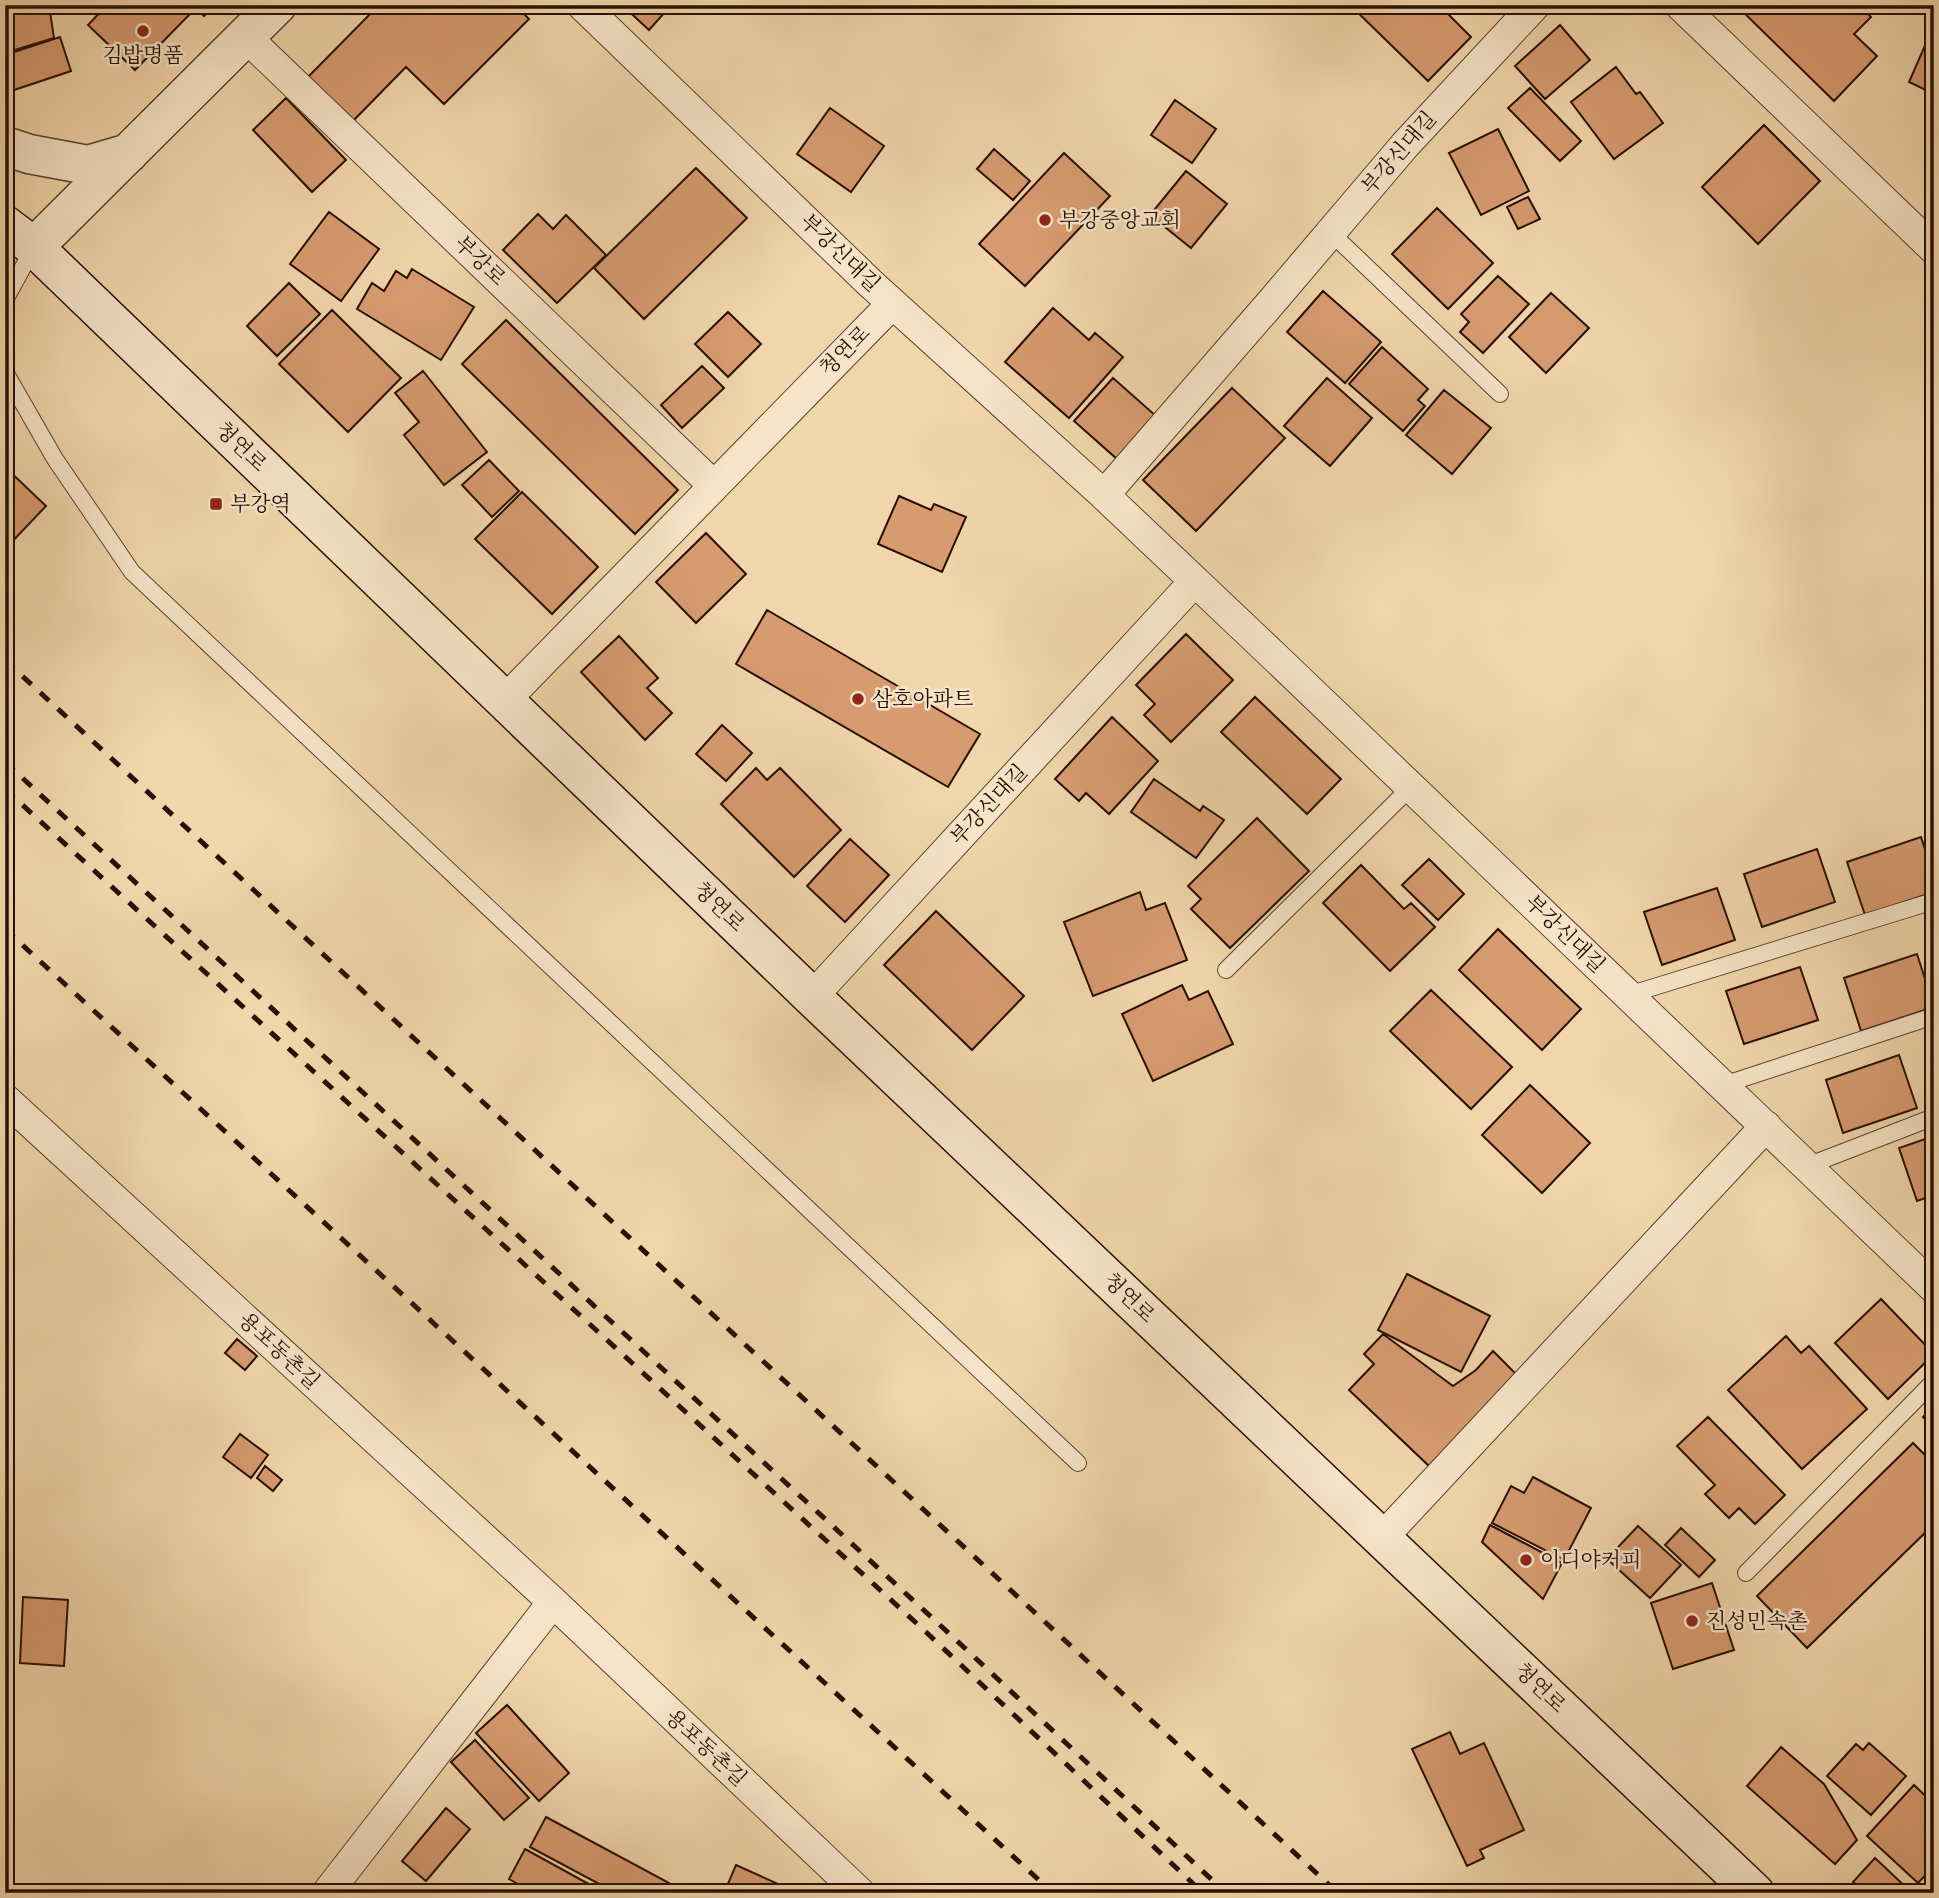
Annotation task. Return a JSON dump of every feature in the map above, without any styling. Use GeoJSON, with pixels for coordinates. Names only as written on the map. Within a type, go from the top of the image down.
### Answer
{"type":"FeatureCollection","features":[{"type":"Feature","properties":{"kind":"main road"},"geometry":{"type":"LineString","coordinates":[[20,236],[130,153],[277,5]]}},
{"type":"Feature","properties":{"kind":"main road"},"geometry":{"type":"LineString","coordinates":[[5,146],[29,154],[88,165],[130,153]]}},
{"type":"Feature","properties":{"kind":"main road","name":"청연로"},"geometry":{"type":"LineString","coordinates":[[20,236],[812,996],[1755,1893]]}},
{"type":"Feature","properties":{"kind":"street","name":"부강신대길"},"geometry":{"type":"LineString","coordinates":[[582,5],[892,304],[1104,495],[1934,1288]]}},
{"type":"Feature","properties":{"kind":"street","name":"부강신대길"},"geometry":{"type":"LineString","coordinates":[[1104,495],[1405,145],[1535,5]]}},
{"type":"Feature","properties":{"kind":"street"},"geometry":{"type":"LineString","coordinates":[[1680,5],[1934,249]]}},
{"type":"Feature","properties":{"kind":"street","name":"부강로"},"geometry":{"type":"LineString","coordinates":[[246,37],[713,485]]}},
{"type":"Feature","properties":{"kind":"street","name":"청연로"},"geometry":{"type":"LineString","coordinates":[[505,700],[892,304]]}},
{"type":"Feature","properties":{"kind":"street","name":"부강신대길"},"geometry":{"type":"LineString","coordinates":[[812,996],[1194,582]]}},
{"type":"Feature","properties":{"kind":"street","name":"용포동촌길"},"geometry":{"type":"LineString","coordinates":[[5,1099],[552,1602],[860,1893]]}},
{"type":"Feature","properties":{"kind":"street"},"geometry":{"type":"LineString","coordinates":[[1382,1538],[1766,1126]]}},
{"type":"Feature","properties":{"kind":"street"},"geometry":{"type":"LineString","coordinates":[[327,1893],[552,1602]]}},
{"type":"Feature","properties":{"kind":"lane"},"geometry":{"type":"LineString","coordinates":[[1330,232],[1500,394]]}},
{"type":"Feature","properties":{"kind":"lane"},"geometry":{"type":"LineString","coordinates":[[5,300],[20,236]]}},
{"type":"Feature","properties":{"kind":"lane"},"geometry":{"type":"LineString","coordinates":[[5,372],[55,459],[132,572],[1078,1463]]}},
{"type":"Feature","properties":{"kind":"lane"},"geometry":{"type":"LineString","coordinates":[[1226,970],[1411,787]]}},
{"type":"Feature","properties":{"kind":"lane"},"geometry":{"type":"LineString","coordinates":[[1628,995],[1934,901]]}},
{"type":"Feature","properties":{"kind":"lane"},"geometry":{"type":"LineString","coordinates":[[1723,1085],[1934,1016]]}},
{"type":"Feature","properties":{"kind":"lane"},"geometry":{"type":"LineString","coordinates":[[1807,1166],[1934,1117]]}},
{"type":"Feature","properties":{"kind":"lane"},"geometry":{"type":"LineString","coordinates":[[1746,1573],[1934,1381]]}},
{"type":"Feature","properties":{"kind":"building"},"geometry":{"type":"Polygon","coordinates":[[[5,5],[49,5],[54,38],[5,53],[5,5]]]}},
{"type":"Feature","properties":{"kind":"building"},"geometry":{"type":"Polygon","coordinates":[[[107,5],[180,5],[190,14],[135,70],[88,25],[107,5]]]}},
{"type":"Feature","properties":{"kind":"building"},"geometry":{"type":"Polygon","coordinates":[[[193,5],[215,5],[204,16],[193,5]]]}},
{"type":"Feature","properties":{"kind":"building"},"geometry":{"type":"Polygon","coordinates":[[[379,5],[515,5],[529,19],[444,104],[406,67],[350,124],[305,80],[379,5]]]}},
{"type":"Feature","properties":{"kind":"building"},"geometry":{"type":"Polygon","coordinates":[[[622,5],[660,5],[666,11],[649,30],[622,5]]]}},
{"type":"Feature","properties":{"kind":"building"},"geometry":{"type":"Polygon","coordinates":[[[1350,5],[1439,5],[1471,37],[1428,81],[1350,5]]]}},
{"type":"Feature","properties":{"kind":"building"},"geometry":{"type":"Polygon","coordinates":[[[1736,5],[1859,5],[1871,17],[1854,34],[1877,56],[1834,101],[1736,5]]]}},
{"type":"Feature","properties":{"kind":"building"},"geometry":{"type":"Polygon","coordinates":[[[1560,25],[1590,60],[1545,99],[1515,66],[1560,25]]]}},
{"type":"Feature","properties":{"kind":"building"},"geometry":{"type":"Polygon","coordinates":[[[1934,25],[1934,94],[1909,82],[1934,25]]]}},
{"type":"Feature","properties":{"kind":"building"},"geometry":{"type":"Polygon","coordinates":[[[60,37],[71,71],[5,93],[5,55],[60,37]]]}},
{"type":"Feature","properties":{"kind":"building"},"geometry":{"type":"Polygon","coordinates":[[[1616,67],[1636,94],[1640,92],[1663,123],[1614,159],[1571,102],[1616,67]]]}},
{"type":"Feature","properties":{"kind":"building"},"geometry":{"type":"Polygon","coordinates":[[[1530,88],[1581,141],[1560,161],[1508,108],[1530,88]]]}},
{"type":"Feature","properties":{"kind":"building"},"geometry":{"type":"Polygon","coordinates":[[[286,98],[346,160],[312,192],[253,130],[286,98]]]}},
{"type":"Feature","properties":{"kind":"building"},"geometry":{"type":"Polygon","coordinates":[[[1175,100],[1216,129],[1192,163],[1151,135],[1175,100]]]}},
{"type":"Feature","properties":{"kind":"building"},"geometry":{"type":"Polygon","coordinates":[[[830,108],[884,146],[851,192],[797,154],[830,108]]]}},
{"type":"Feature","properties":{"kind":"building"},"geometry":{"type":"Polygon","coordinates":[[[1764,125],[1820,181],[1758,244],[1702,187],[1764,125]]]}},
{"type":"Feature","properties":{"kind":"building"},"geometry":{"type":"Polygon","coordinates":[[[1498,129],[1529,191],[1481,215],[1449,153],[1498,129]]]}},
{"type":"Feature","properties":{"kind":"building"},"geometry":{"type":"Polygon","coordinates":[[[994,149],[1030,181],[1013,200],[977,169],[994,149]]]}},
{"type":"Feature","properties":{"kind":"building","name":"부강중앙교회"},"geometry":{"type":"Polygon","coordinates":[[[1064,153],[1110,196],[1025,286],[979,244],[1064,153]]]}},
{"type":"Feature","properties":{"kind":"building"},"geometry":{"type":"Polygon","coordinates":[[[696,168],[747,218],[644,319],[594,268],[696,168]]]}},
{"type":"Feature","properties":{"kind":"building"},"geometry":{"type":"Polygon","coordinates":[[[1186,171],[1227,204],[1191,248],[1150,215],[1186,171]]]}},
{"type":"Feature","properties":{"kind":"building"},"geometry":{"type":"Polygon","coordinates":[[[1528,197],[1540,219],[1518,229],[1507,207],[1528,197]]]}},
{"type":"Feature","properties":{"kind":"building"},"geometry":{"type":"Polygon","coordinates":[[[1437,208],[1493,263],[1448,309],[1392,254],[1437,208]]]}},
{"type":"Feature","properties":{"kind":"building"},"geometry":{"type":"Polygon","coordinates":[[[329,212],[379,249],[341,301],[290,264],[329,212]]]}},
{"type":"Feature","properties":{"kind":"building"},"geometry":{"type":"Polygon","coordinates":[[[538,214],[553,229],[566,215],[606,255],[557,303],[503,250],[538,214]]]}},
{"type":"Feature","properties":{"kind":"building"},"geometry":{"type":"Polygon","coordinates":[[[412,269],[474,307],[441,360],[357,309],[372,283],[384,291],[396,271],[407,278],[412,269]]]}},
{"type":"Feature","properties":{"kind":"building"},"geometry":{"type":"Polygon","coordinates":[[[1498,276],[1529,304],[1483,353],[1460,332],[1469,322],[1461,314],[1498,276]]]}},
{"type":"Feature","properties":{"kind":"building"},"geometry":{"type":"Polygon","coordinates":[[[289,283],[320,314],[277,356],[247,326],[289,283]]]}},
{"type":"Feature","properties":{"kind":"building"},"geometry":{"type":"Polygon","coordinates":[[[1323,291],[1381,342],[1345,383],[1287,332],[1323,291]]]}},
{"type":"Feature","properties":{"kind":"building"},"geometry":{"type":"Polygon","coordinates":[[[1551,293],[1589,328],[1546,373],[1509,337],[1551,293]]]}},
{"type":"Feature","properties":{"kind":"building"},"geometry":{"type":"Polygon","coordinates":[[[1053,308],[1089,340],[1095,333],[1123,357],[1069,418],[1005,362],[1053,308]]]}},
{"type":"Feature","properties":{"kind":"building"},"geometry":{"type":"Polygon","coordinates":[[[332,310],[401,378],[348,432],[279,364],[332,310]]]}},
{"type":"Feature","properties":{"kind":"building"},"geometry":{"type":"Polygon","coordinates":[[[728,312],[761,344],[728,377],[695,344],[728,312]]]}},
{"type":"Feature","properties":{"kind":"building"},"geometry":{"type":"Polygon","coordinates":[[[506,320],[678,490],[635,534],[462,364],[506,320]]]}},
{"type":"Feature","properties":{"kind":"building"},"geometry":{"type":"Polygon","coordinates":[[[1382,347],[1428,389],[1418,400],[1425,406],[1403,431],[1349,384],[1382,347]]]}},
{"type":"Feature","properties":{"kind":"building"},"geometry":{"type":"Polygon","coordinates":[[[702,366],[724,388],[682,428],[661,405],[702,366]]]}},
{"type":"Feature","properties":{"kind":"building"},"geometry":{"type":"Polygon","coordinates":[[[423,371],[487,452],[444,485],[404,435],[419,422],[395,393],[423,371]]]}},
{"type":"Feature","properties":{"kind":"building"},"geometry":{"type":"Polygon","coordinates":[[[1113,378],[1156,416],[1117,459],[1074,421],[1113,378]]]}},
{"type":"Feature","properties":{"kind":"building"},"geometry":{"type":"Polygon","coordinates":[[[1327,378],[1372,418],[1330,466],[1284,426],[1327,378]]]}},
{"type":"Feature","properties":{"kind":"building"},"geometry":{"type":"Polygon","coordinates":[[[1232,388],[1285,438],[1196,531],[1143,480],[1232,388]]]}},
{"type":"Feature","properties":{"kind":"building"},"geometry":{"type":"Polygon","coordinates":[[[1444,390],[1491,428],[1452,474],[1406,435],[1444,390]]]}},
{"type":"Feature","properties":{"kind":"building"},"geometry":{"type":"Polygon","coordinates":[[[489,460],[519,491],[492,517],[462,485],[489,460]]]}},
{"type":"Feature","properties":{"kind":"building"},"geometry":{"type":"Polygon","coordinates":[[[5,467],[46,506],[8,546],[5,543],[5,467]]]}},
{"type":"Feature","properties":{"kind":"building"},"geometry":{"type":"Polygon","coordinates":[[[522,492],[598,567],[552,614],[475,539],[522,492]]]}},
{"type":"Feature","properties":{"kind":"building"},"geometry":{"type":"Polygon","coordinates":[[[899,496],[931,510],[934,504],[966,517],[942,572],[878,544],[899,496]]]}},
{"type":"Feature","properties":{"kind":"building"},"geometry":{"type":"Polygon","coordinates":[[[706,533],[746,574],[696,623],[656,582],[706,533]]]}},
{"type":"Feature","properties":{"kind":"building","name":"삼호아파트"},"geometry":{"type":"Polygon","coordinates":[[[767,610],[980,734],[948,787],[736,664],[767,610]]]}},
{"type":"Feature","properties":{"kind":"building"},"geometry":{"type":"Polygon","coordinates":[[[1186,634],[1233,680],[1171,742],[1144,715],[1155,704],[1136,685],[1186,634]]]}},
{"type":"Feature","properties":{"kind":"building"},"geometry":{"type":"Polygon","coordinates":[[[619,636],[658,678],[647,688],[672,713],[645,740],[581,672],[619,636]]]}},
{"type":"Feature","properties":{"kind":"building"},"geometry":{"type":"Polygon","coordinates":[[[1255,697],[1341,779],[1307,814],[1221,732],[1255,697]]]}},
{"type":"Feature","properties":{"kind":"building"},"geometry":{"type":"Polygon","coordinates":[[[1112,717],[1158,761],[1109,814],[1086,793],[1079,801],[1055,779],[1112,717]]]}},
{"type":"Feature","properties":{"kind":"building"},"geometry":{"type":"Polygon","coordinates":[[[722,725],[752,753],[726,781],[696,754],[722,725]]]}},
{"type":"Feature","properties":{"kind":"building"},"geometry":{"type":"Polygon","coordinates":[[[756,768],[767,780],[780,768],[841,830],[794,877],[721,804],[756,768]]]}},
{"type":"Feature","properties":{"kind":"building"},"geometry":{"type":"Polygon","coordinates":[[[1154,779],[1200,811],[1203,806],[1224,820],[1196,858],[1131,812],[1154,779]]]}},
{"type":"Feature","properties":{"kind":"building"},"geometry":{"type":"Polygon","coordinates":[[[1257,818],[1309,871],[1230,948],[1191,909],[1201,899],[1188,886],[1257,818]]]}},
{"type":"Feature","properties":{"kind":"building"},"geometry":{"type":"Polygon","coordinates":[[[1921,837],[1934,877],[1934,892],[1865,915],[1847,862],[1921,837]]]}},
{"type":"Feature","properties":{"kind":"building"},"geometry":{"type":"Polygon","coordinates":[[[850,839],[889,875],[845,922],[807,886],[850,839]]]}},
{"type":"Feature","properties":{"kind":"building"},"geometry":{"type":"Polygon","coordinates":[[[1817,849],[1835,902],[1762,927],[1744,874],[1817,849]]]}},
{"type":"Feature","properties":{"kind":"building"},"geometry":{"type":"Polygon","coordinates":[[[1429,859],[1464,894],[1438,920],[1402,885],[1429,859]]]}},
{"type":"Feature","properties":{"kind":"building"},"geometry":{"type":"Polygon","coordinates":[[[1361,865],[1404,909],[1411,903],[1435,927],[1390,971],[1323,903],[1361,865]]]}},
{"type":"Feature","properties":{"kind":"building"},"geometry":{"type":"Polygon","coordinates":[[[1717,888],[1735,940],[1662,965],[1644,912],[1717,888]]]}},
{"type":"Feature","properties":{"kind":"building"},"geometry":{"type":"Polygon","coordinates":[[[1140,892],[1146,910],[1165,903],[1187,960],[1093,996],[1064,922],[1140,892]]]}},
{"type":"Feature","properties":{"kind":"building"},"geometry":{"type":"Polygon","coordinates":[[[936,911],[1024,996],[972,1050],[884,965],[936,911]]]}},
{"type":"Feature","properties":{"kind":"building"},"geometry":{"type":"Polygon","coordinates":[[[1498,929],[1581,1009],[1542,1050],[1459,970],[1498,929]]]}},
{"type":"Feature","properties":{"kind":"building"},"geometry":{"type":"Polygon","coordinates":[[[1917,954],[1934,1007],[1861,1031],[1844,978],[1917,954]]]}},
{"type":"Feature","properties":{"kind":"building"},"geometry":{"type":"Polygon","coordinates":[[[1800,967],[1818,1020],[1744,1044],[1726,991],[1800,967]]]}},
{"type":"Feature","properties":{"kind":"building"},"geometry":{"type":"Polygon","coordinates":[[[1182,985],[1189,1000],[1208,991],[1233,1044],[1153,1081],[1122,1014],[1182,985]]]}},
{"type":"Feature","properties":{"kind":"building"},"geometry":{"type":"Polygon","coordinates":[[[1431,990],[1512,1067],[1471,1109],[1390,1031],[1431,990]]]}},
{"type":"Feature","properties":{"kind":"building"},"geometry":{"type":"Polygon","coordinates":[[[1899,1055],[1917,1108],[1843,1133],[1826,1080],[1899,1055]]]}},
{"type":"Feature","properties":{"kind":"building"},"geometry":{"type":"Polygon","coordinates":[[[1530,1085],[1590,1143],[1542,1193],[1482,1135],[1530,1085]]]}},
{"type":"Feature","properties":{"kind":"building"},"geometry":{"type":"Polygon","coordinates":[[[1934,1136],[1934,1195],[1917,1201],[1899,1148],[1934,1136]]]}},
{"type":"Feature","properties":{"kind":"building"},"geometry":{"type":"Polygon","coordinates":[[[1407,1274],[1490,1316],[1461,1372],[1378,1330],[1407,1274]]]}},
{"type":"Feature","properties":{"kind":"building"},"geometry":{"type":"Polygon","coordinates":[[[1881,1299],[1934,1354],[1888,1399],[1835,1343],[1881,1299]]]}},
{"type":"Feature","properties":{"kind":"building"},"geometry":{"type":"Polygon","coordinates":[[[1383,1334],[1453,1386],[1476,1370],[1493,1351],[1516,1374],[1429,1466],[1349,1390],[1374,1364],[1364,1354],[1383,1334]]]}},
{"type":"Feature","properties":{"kind":"building"},"geometry":{"type":"Polygon","coordinates":[[[1786,1336],[1801,1353],[1809,1346],[1867,1409],[1802,1469],[1728,1390],[1786,1336]]]}},
{"type":"Feature","properties":{"kind":"building"},"geometry":{"type":"Polygon","coordinates":[[[237,1339],[257,1356],[245,1370],[225,1353],[237,1339]]]}},
{"type":"Feature","properties":{"kind":"building"},"geometry":{"type":"Polygon","coordinates":[[[1934,1407],[1934,1428],[1923,1417],[1934,1407]]]}},
{"type":"Feature","properties":{"kind":"building"},"geometry":{"type":"Polygon","coordinates":[[[1708,1417],[1785,1495],[1755,1524],[1739,1508],[1729,1518],[1705,1494],[1715,1485],[1677,1446],[1708,1417]]]}},
{"type":"Feature","properties":{"kind":"building"},"geometry":{"type":"Polygon","coordinates":[[[240,1434],[268,1455],[251,1478],[223,1457],[240,1434]]]}},
{"type":"Feature","properties":{"kind":"building"},"geometry":{"type":"Polygon","coordinates":[[[1913,1443],[1934,1464],[1934,1524],[1807,1648],[1757,1596],[1913,1443]]]}},
{"type":"Feature","properties":{"kind":"building"},"geometry":{"type":"Polygon","coordinates":[[[265,1466],[282,1480],[273,1491],[257,1478],[265,1466]]]}},
{"type":"Feature","properties":{"kind":"building"},"geometry":{"type":"Polygon","coordinates":[[[1533,1477],[1591,1508],[1564,1560],[1492,1523],[1511,1486],[1524,1493],[1533,1477]]]}},
{"type":"Feature","properties":{"kind":"building"},"geometry":{"type":"Polygon","coordinates":[[[1490,1525],[1562,1563],[1543,1599],[1482,1542],[1490,1525]]]}},
{"type":"Feature","properties":{"kind":"building"},"geometry":{"type":"Polygon","coordinates":[[[1638,1526],[1681,1565],[1650,1598],[1607,1559],[1638,1526]]]}},
{"type":"Feature","properties":{"kind":"building"},"geometry":{"type":"Polygon","coordinates":[[[1681,1528],[1715,1560],[1699,1577],[1665,1545],[1681,1528]]]}},
{"type":"Feature","properties":{"kind":"building"},"geometry":{"type":"Polygon","coordinates":[[[1712,1583],[1734,1650],[1673,1669],[1651,1603],[1712,1583]]]}},
{"type":"Feature","properties":{"kind":"building"},"geometry":{"type":"Polygon","coordinates":[[[23,1597],[68,1600],[64,1666],[20,1663],[23,1597]]]}},
{"type":"Feature","properties":{"kind":"building"},"geometry":{"type":"Polygon","coordinates":[[[5,1682],[14,1683],[13,1702],[5,1701],[5,1682]]]}},
{"type":"Feature","properties":{"kind":"building"},"geometry":{"type":"Polygon","coordinates":[[[507,1705],[569,1773],[539,1801],[476,1733],[507,1705]]]}},
{"type":"Feature","properties":{"kind":"building"},"geometry":{"type":"Polygon","coordinates":[[[1450,1732],[1460,1754],[1484,1743],[1524,1830],[1480,1850],[1484,1858],[1467,1866],[1412,1749],[1450,1732]]]}},
{"type":"Feature","properties":{"kind":"building"},"geometry":{"type":"Polygon","coordinates":[[[475,1740],[529,1798],[504,1820],[451,1762],[475,1740]]]}},
{"type":"Feature","properties":{"kind":"building"},"geometry":{"type":"Polygon","coordinates":[[[1869,1743],[1906,1776],[1871,1815],[1827,1776],[1856,1744],[1863,1750],[1869,1743]]]}},
{"type":"Feature","properties":{"kind":"building"},"geometry":{"type":"Polygon","coordinates":[[[1781,1747],[1824,1784],[1857,1840],[1835,1864],[1747,1786],[1781,1747]]]}},
{"type":"Feature","properties":{"kind":"building"},"geometry":{"type":"Polygon","coordinates":[[[1914,1785],[1934,1804],[1934,1866],[1918,1883],[1867,1836],[1914,1785]]]}},
{"type":"Feature","properties":{"kind":"building"},"geometry":{"type":"Polygon","coordinates":[[[446,1808],[470,1829],[426,1881],[402,1861],[446,1808]]]}},
{"type":"Feature","properties":{"kind":"building"},"geometry":{"type":"Polygon","coordinates":[[[546,1817],[669,1883],[664,1893],[616,1893],[530,1847],[546,1817]]]}},
{"type":"Feature","properties":{"kind":"building"},"geometry":{"type":"Polygon","coordinates":[[[525,1849],[605,1893],[534,1893],[509,1879],[525,1849]]]}},
{"type":"Feature","properties":{"kind":"building"},"geometry":{"type":"Polygon","coordinates":[[[1875,1858],[1912,1893],[1865,1893],[1853,1882],[1875,1858]]]}},
{"type":"Feature","properties":{"kind":"building"},"geometry":{"type":"Polygon","coordinates":[[[736,1865],[778,1884],[774,1893],[724,1893],[736,1865]]]}},
{"type":"Feature","properties":{"kind":"building"},"geometry":{"type":"Polygon","coordinates":[[[503,1884],[520,1893],[498,1893],[503,1884]]]}},
{"type":"Feature","properties":{"kind":"railway"},"geometry":{"type":"LineString","coordinates":[[5,660],[1338,1893]]}},
{"type":"Feature","properties":{"kind":"railway"},"geometry":{"type":"LineString","coordinates":[[5,762],[954,1638],[1226,1893]]}},
{"type":"Feature","properties":{"kind":"railway"},"geometry":{"type":"LineString","coordinates":[[5,789],[926,1632],[1203,1893]]}},
{"type":"Feature","properties":{"kind":"railway"},"geometry":{"type":"LineString","coordinates":[[5,929],[1053,1893]]}},
{"type":"Feature","properties":{"kind":"place","name":"김밥명품"},"geometry":{"type":"Point","coordinates":[143,31]}},
{"type":"Feature","properties":{"kind":"place","name":"부강중앙교회"},"geometry":{"type":"Point","coordinates":[1045,220]}},
{"type":"Feature","properties":{"kind":"place","name":"부강역"},"geometry":{"type":"Point","coordinates":[216,504]}},
{"type":"Feature","properties":{"kind":"place","name":"삼호아파트"},"geometry":{"type":"Point","coordinates":[858,699]}},
{"type":"Feature","properties":{"kind":"place","name":"이디야커피"},"geometry":{"type":"Point","coordinates":[1526,1560]}},
{"type":"Feature","properties":{"kind":"place","name":"진성민속촌"},"geometry":{"type":"Point","coordinates":[1692,1621]}}]}
